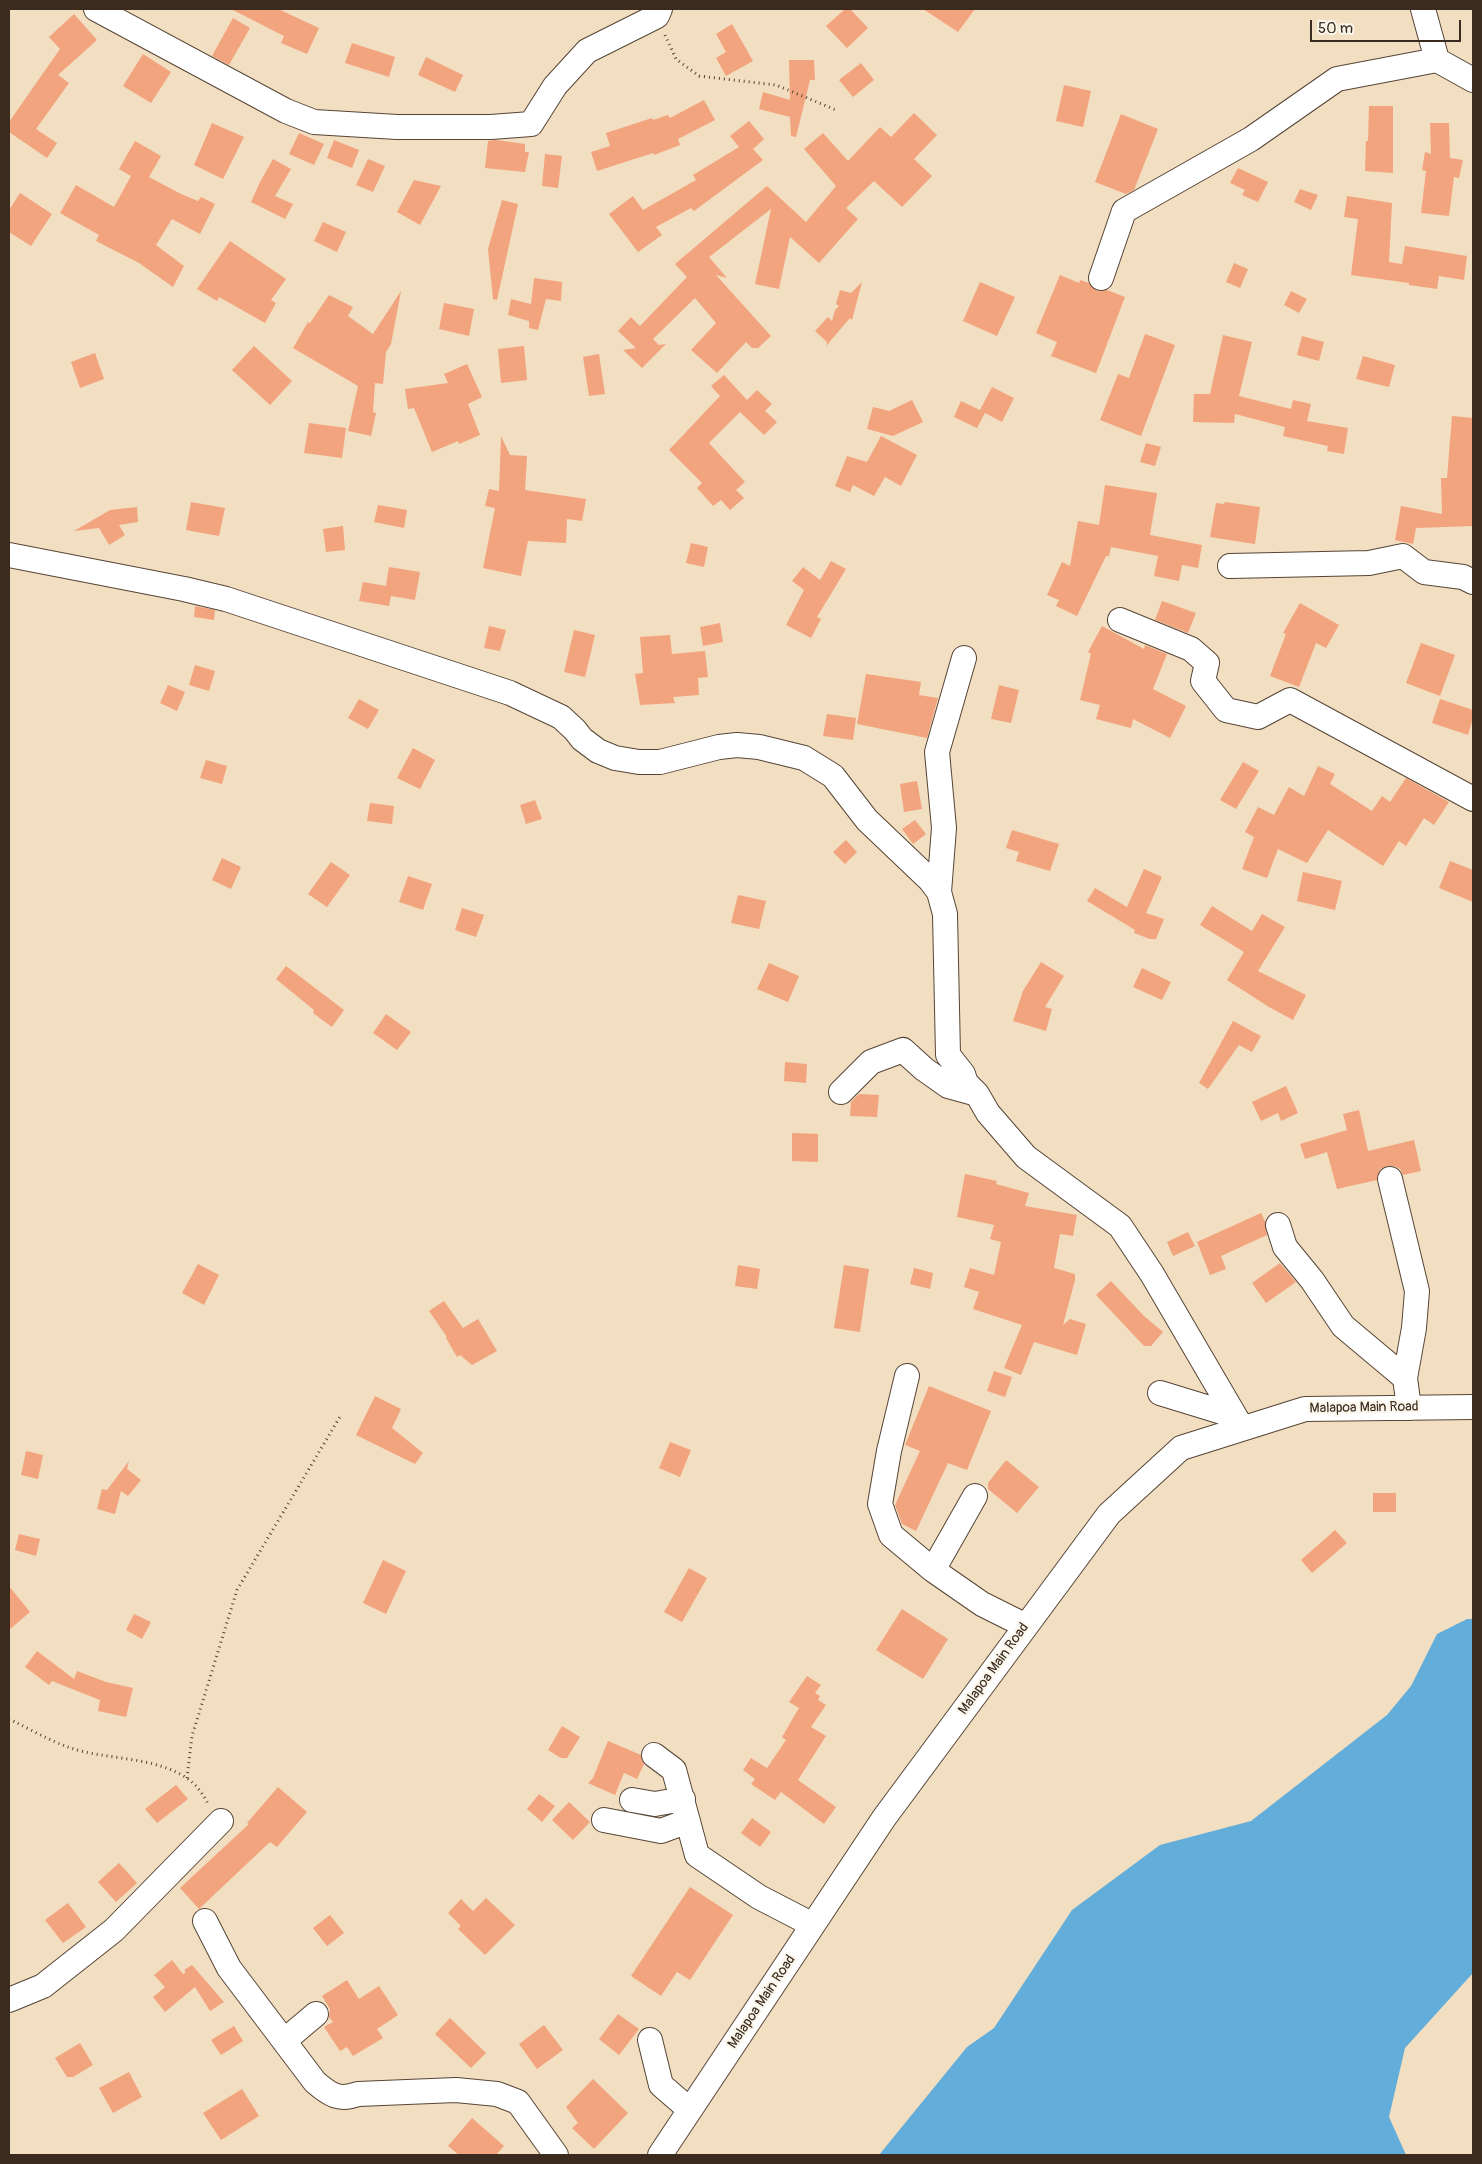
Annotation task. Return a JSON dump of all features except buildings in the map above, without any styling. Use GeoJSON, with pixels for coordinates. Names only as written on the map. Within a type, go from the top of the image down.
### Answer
{"type":"FeatureCollection","features":[{"type":"Feature","properties":{"kind":"street"},"geometry":{"type":"LineString","coordinates":[[96,9],[286,111],[314,122],[398,126],[491,127],[532,124],[555,86],[587,51],[658,12]]}},
{"type":"Feature","properties":{"kind":"street"},"geometry":{"type":"LineString","coordinates":[[1423,9],[1437,60]]}},
{"type":"Feature","properties":{"kind":"street"},"geometry":{"type":"LineString","coordinates":[[1100,278],[1124,211],[1251,138],[1337,79],[1437,60],[1473,80]]}},
{"type":"Feature","properties":{"kind":"street"},"geometry":{"type":"LineString","coordinates":[[9,555],[226,599],[510,693],[561,717],[582,739],[598,751],[616,758],[639,762],[660,762],[719,747],[737,745],[759,747],[804,758],[833,776],[867,820],[930,880],[939,892]]}},
{"type":"Feature","properties":{"kind":"street"},"geometry":{"type":"LineString","coordinates":[[1230,566],[1368,564],[1402,556],[1424,572],[1463,577],[1473,582]]}},
{"type":"Feature","properties":{"kind":"street"},"geometry":{"type":"LineString","coordinates":[[1120,620],[1191,649],[1202,658],[1207,663],[1203,681],[1226,710],[1258,717],[1290,700],[1366,739],[1473,799]]}},
{"type":"Feature","properties":{"kind":"street"},"geometry":{"type":"LineString","coordinates":[[964,658],[937,752],[944,828],[939,892],[945,914],[948,1055],[962,1074],[966,1083],[977,1094],[988,1113],[1026,1157],[1120,1226],[1138,1256],[1152,1274],[1238,1422]]}},
{"type":"Feature","properties":{"kind":"street"},"geometry":{"type":"LineString","coordinates":[[841,1092],[871,1062],[903,1050],[924,1069],[948,1086],[977,1094]]}},
{"type":"Feature","properties":{"kind":"street"},"geometry":{"type":"LineString","coordinates":[[1390,1179],[1417,1291],[1414,1328],[1405,1378],[1409,1408]]}},
{"type":"Feature","properties":{"kind":"street"},"geometry":{"type":"LineString","coordinates":[[1278,1225],[1285,1247],[1312,1280],[1344,1326],[1405,1378]]}},
{"type":"Feature","properties":{"kind":"street"},"geometry":{"type":"LineString","coordinates":[[907,1376],[889,1452],[880,1504],[891,1535],[933,1570],[982,1604],[1026,1626]]}},
{"type":"Feature","properties":{"kind":"street"},"geometry":{"type":"LineString","coordinates":[[1160,1393],[1238,1422]]}},
{"type":"Feature","properties":{"kind":"street","name":"Malapoa Main Road"},"geometry":{"type":"LineString","coordinates":[[660,2155],[884,1818],[1109,1514],[1181,1448],[1238,1422],[1305,1409],[1473,1407]]}},
{"type":"Feature","properties":{"kind":"street"},"geometry":{"type":"LineString","coordinates":[[933,1570],[975,1496]]}},
{"type":"Feature","properties":{"kind":"street"},"geometry":{"type":"LineString","coordinates":[[654,1755],[674,1770],[697,1855],[759,1897],[813,1925]]}},
{"type":"Feature","properties":{"kind":"street"},"geometry":{"type":"LineString","coordinates":[[632,1800],[686,1810]]}},
{"type":"Feature","properties":{"kind":"street"},"geometry":{"type":"LineString","coordinates":[[604,1820],[661,1830],[686,1810]]}},
{"type":"Feature","properties":{"kind":"street"},"geometry":{"type":"LineString","coordinates":[[9,2000],[43,1986],[114,1930],[221,1821]]}},
{"type":"Feature","properties":{"kind":"street"},"geometry":{"type":"LineString","coordinates":[[205,1922],[229,1968],[315,2082],[334,2096],[347,2098],[358,2094],[456,2090],[497,2094],[518,2102],[556,2155]]}},
{"type":"Feature","properties":{"kind":"street"},"geometry":{"type":"LineString","coordinates":[[284,2041],[316,2014]]}},
{"type":"Feature","properties":{"kind":"street"},"geometry":{"type":"LineString","coordinates":[[650,2040],[661,2085],[690,2110]]}},
{"type":"Feature","properties":{"kind":"path"},"geometry":{"type":"LineString","coordinates":[[658,12],[676,59],[699,76],[776,85],[836,110]]}},
{"type":"Feature","properties":{"kind":"path"},"geometry":{"type":"LineString","coordinates":[[187,1778],[192,1736],[237,1590],[341,1415]]}},
{"type":"Feature","properties":{"kind":"path"},"geometry":{"type":"LineString","coordinates":[[9,1719],[69,1747],[138,1760],[187,1778],[195,1784],[221,1821]]}},
{"type":"Feature","properties":{"kind":"water"},"geometry":{"type":"Polygon","coordinates":[[[1467,1619],[1473,1619],[1473,1973],[1405,2048],[1389,2117],[1406,2155],[879,2155],[967,2047],[994,2028],[1072,1910],[1160,1845],[1251,1821],[1387,1715],[1411,1686],[1437,1634],[1467,1619]]]}}]}
